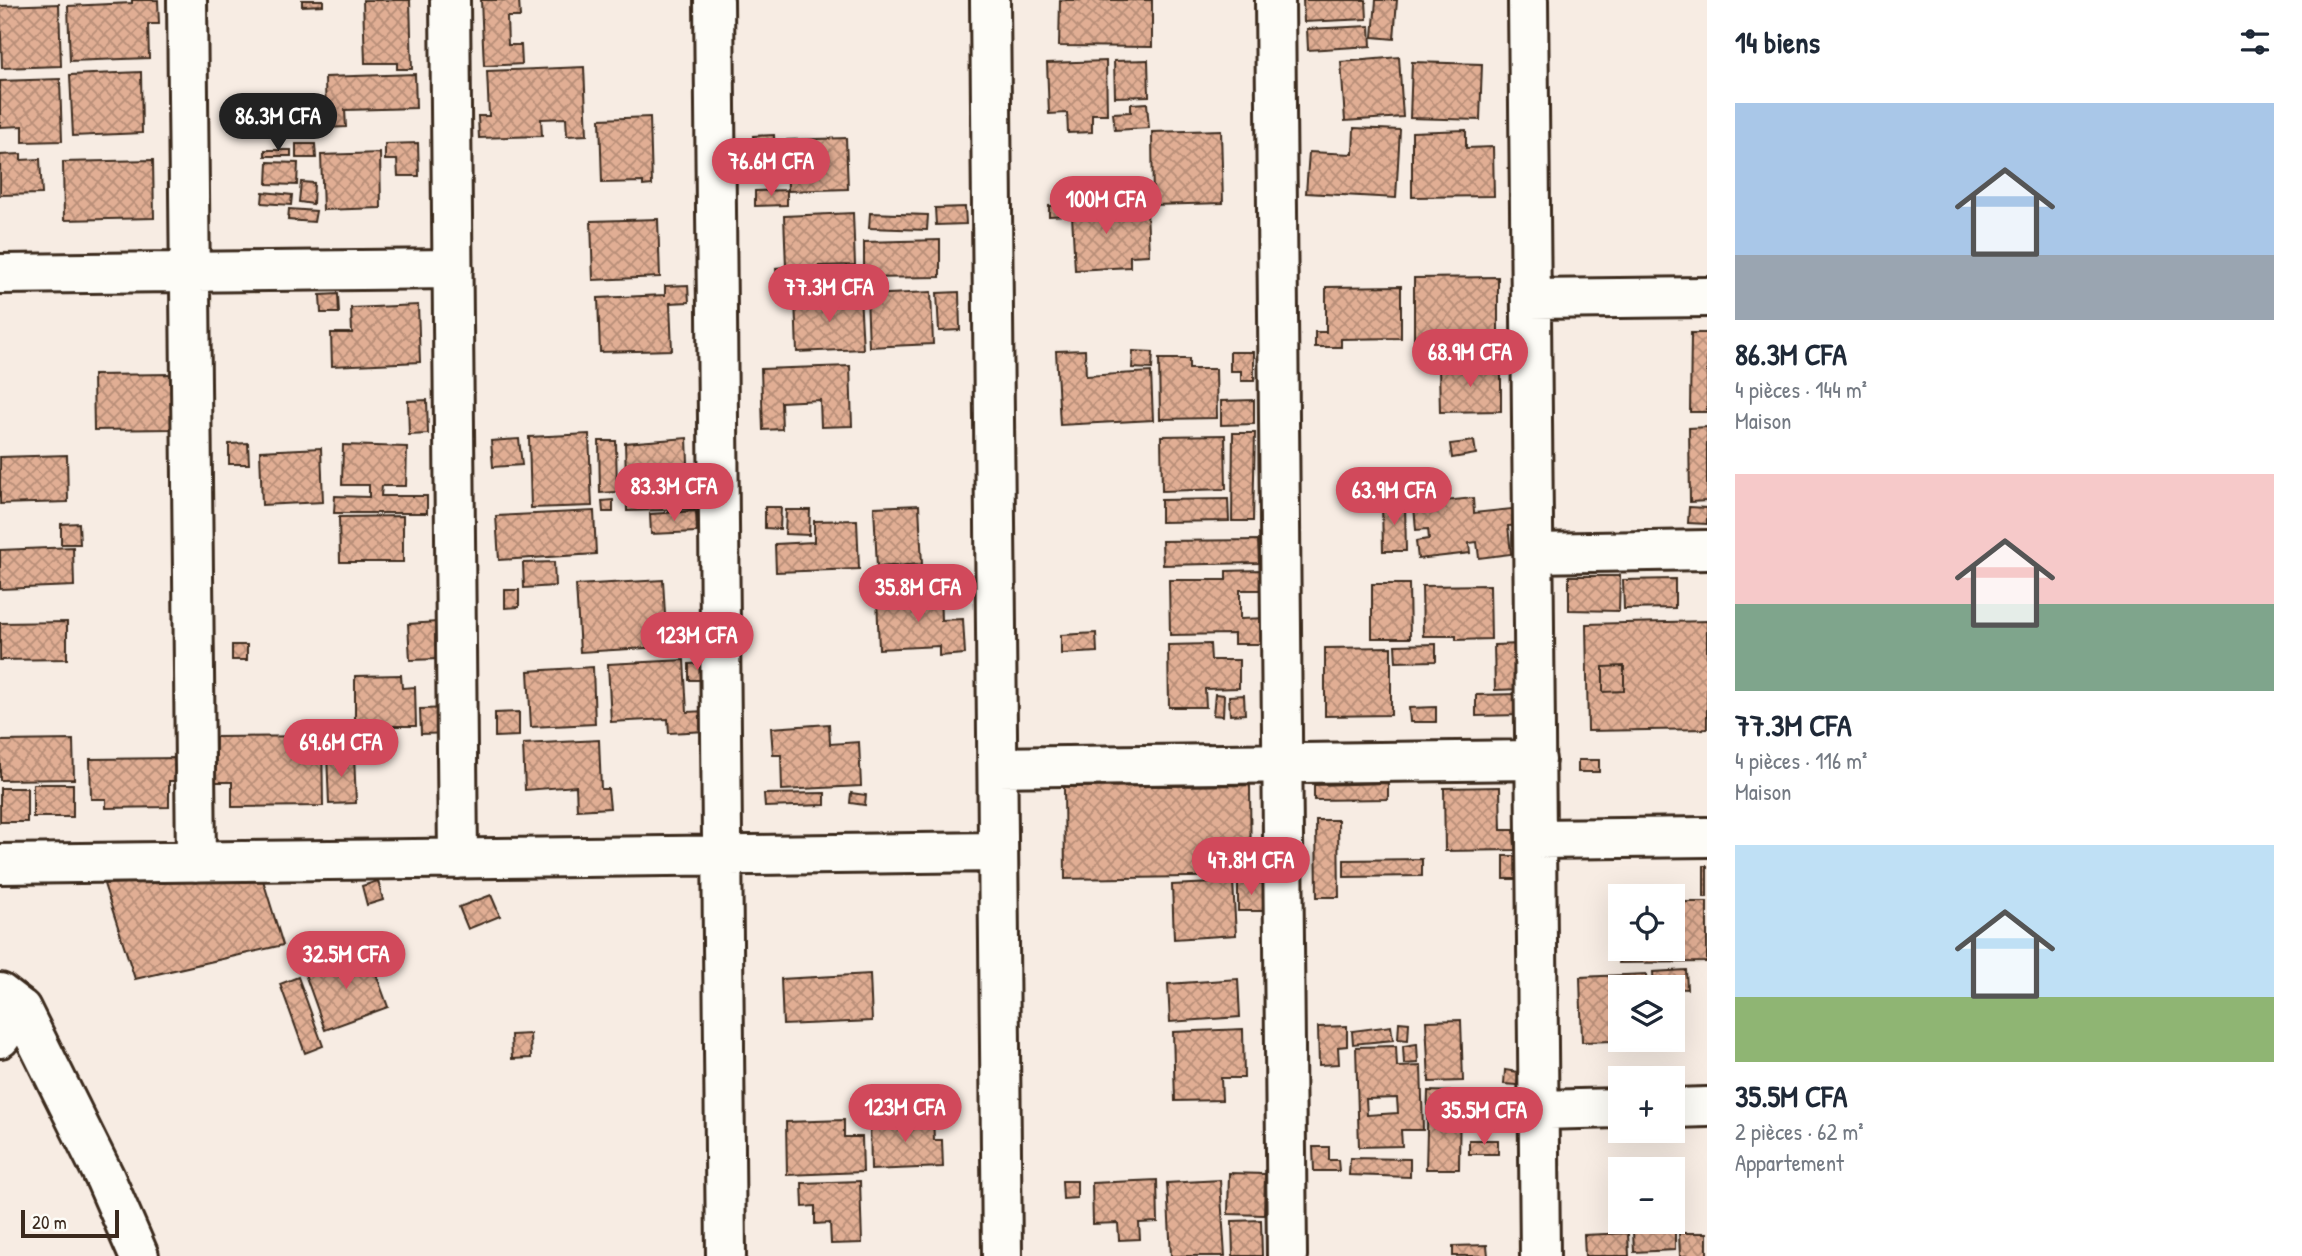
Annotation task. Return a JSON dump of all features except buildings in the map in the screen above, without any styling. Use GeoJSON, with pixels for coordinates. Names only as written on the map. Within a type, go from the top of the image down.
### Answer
{"type":"FeatureCollection","features":[{"type":"Feature","properties":{"kind":"street"},"geometry":{"type":"LineString","coordinates":[[187,0],[196,862]]}},
{"type":"Feature","properties":{"kind":"street"},"geometry":{"type":"LineString","coordinates":[[450,0],[458,859]]}},
{"type":"Feature","properties":{"kind":"street"},"geometry":{"type":"LineString","coordinates":[[714,0],[726,1256]]}},
{"type":"Feature","properties":{"kind":"street"},"geometry":{"type":"LineString","coordinates":[[990,0],[1002,1256]]}},
{"type":"Feature","properties":{"kind":"street"},"geometry":{"type":"LineString","coordinates":[[1275,0],[1287,1256]]}},
{"type":"Feature","properties":{"kind":"street"},"geometry":{"type":"LineString","coordinates":[[1528,0],[1540,1256]]}},
{"type":"Feature","properties":{"kind":"street"},"geometry":{"type":"LineString","coordinates":[[0,274],[453,269]]}},
{"type":"Feature","properties":{"kind":"street"},"geometry":{"type":"LineString","coordinates":[[1531,299],[1707,297]]}},
{"type":"Feature","properties":{"kind":"street"},"geometry":{"type":"LineString","coordinates":[[1534,553],[1707,550]]}},
{"type":"Feature","properties":{"kind":"street"},"geometry":{"type":"LineString","coordinates":[[998,767],[1536,760]]}},
{"type":"Feature","properties":{"kind":"street"},"geometry":{"type":"LineString","coordinates":[[1536,839],[1707,837]]}},
{"type":"Feature","properties":{"kind":"street"},"geometry":{"type":"LineString","coordinates":[[0,864],[998,852]]}},
{"type":"Feature","properties":{"kind":"street"},"geometry":{"type":"LineString","coordinates":[[7,1013],[105,1178],[139,1256]]}},
{"type":"Feature","properties":{"kind":"street"},"geometry":{"type":"LineString","coordinates":[[1685,1108],[1707,1107]]}},
{"type":"Feature","properties":{"kind":"street"},"geometry":{"type":"LineString","coordinates":[[1539,1110],[1608,1108]]}}]}
